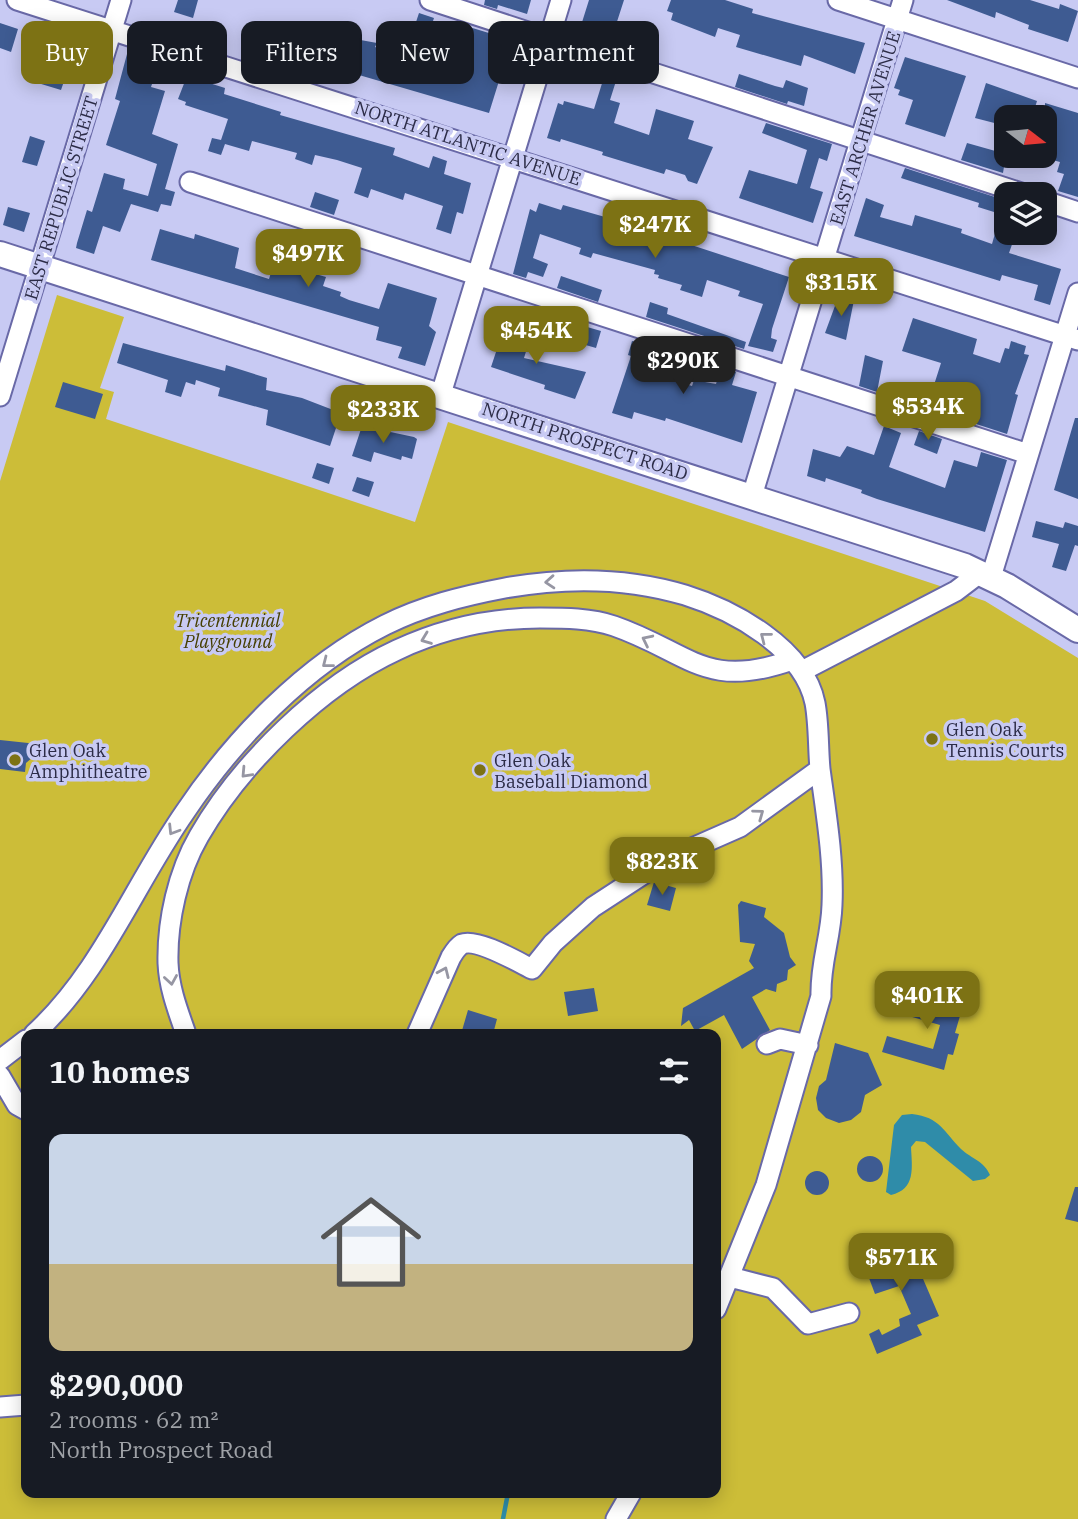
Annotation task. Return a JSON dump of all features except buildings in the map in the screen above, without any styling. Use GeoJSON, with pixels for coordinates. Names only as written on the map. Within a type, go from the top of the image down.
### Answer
{"type":"FeatureCollection","features":[{"type":"Feature","properties":{"kind":"main road","name":"NORTH PROSPECT ROAD"},"geometry":{"type":"LineString","coordinates":[[0,254],[441,394],[986,575],[1078,630]]}},
{"type":"Feature","properties":{"kind":"street","name":"NORTH ATLANTIC AVENUE"},"geometry":{"type":"LineString","coordinates":[[17,0],[84,21]]}},
{"type":"Feature","properties":{"kind":"street","name":"EAST REPUBLIC STREET"},"geometry":{"type":"LineString","coordinates":[[113,27],[121,0]]}},
{"type":"Feature","properties":{"kind":"street"},"geometry":{"type":"LineString","coordinates":[[430,0],[494,21]]}},
{"type":"Feature","properties":{"kind":"street"},"geometry":{"type":"LineString","coordinates":[[555,21],[561,0]]}},
{"type":"Feature","properties":{"kind":"street"},"geometry":{"type":"LineString","coordinates":[[838,0],[1078,78]]}},
{"type":"Feature","properties":{"kind":"street","name":"EAST ARCHER AVENUE"},"geometry":{"type":"LineString","coordinates":[[752,496],[826,261],[903,0]]}},
{"type":"Feature","properties":{"kind":"street","name":"NORTH ATLANTIC AVENUE"},"geometry":{"type":"LineString","coordinates":[[113,30],[1072,338]]}},
{"type":"Feature","properties":{"kind":"street"},"geometry":{"type":"LineString","coordinates":[[659,74],[994,184]]}},
{"type":"Feature","properties":{"kind":"street","name":"EAST REPUBLIC STREET"},"geometry":{"type":"LineString","coordinates":[[0,396],[96,84]]}},
{"type":"Feature","properties":{"kind":"street"},"geometry":{"type":"LineString","coordinates":[[441,394],[535,84]]}},
{"type":"Feature","properties":{"kind":"street"},"geometry":{"type":"LineString","coordinates":[[190,182],[1028,454]]}},
{"type":"Feature","properties":{"kind":"street"},"geometry":{"type":"LineString","coordinates":[[1057,205],[1078,212]]}},
{"type":"Feature","properties":{"kind":"street"},"geometry":{"type":"LineString","coordinates":[[184,1029],[175,1004],[168,964],[170,930],[183,871],[199,837],[235,784],[292,724],[348,678],[397,650],[451,629],[499,620],[575,619],[611,625],[708,670],[746,672],[797,666],[986,575],[1072,338],[1078,293]]}},
{"type":"Feature","properties":{"kind":"street"},"geometry":{"type":"LineString","coordinates":[[39,1029],[69,1000],[193,800],[239,743],[288,694],[337,655],[383,626],[441,603],[534,583],[597,579],[632,583],[689,596],[732,616],[762,634],[797,666],[814,702],[833,882],[831,929],[819,980],[821,996],[808,1045],[766,1185],[721,1297]]}},
{"type":"Feature","properties":{"kind":"street"},"geometry":{"type":"LineString","coordinates":[[419,1029],[451,957],[459,946],[466,943],[482,945],[532,969],[553,943],[593,907],[665,860],[740,827],[820,769]]}},
{"type":"Feature","properties":{"kind":"street"},"geometry":{"type":"LineString","coordinates":[[146,873],[183,871]]}},
{"type":"Feature","properties":{"kind":"street"},"geometry":{"type":"LineString","coordinates":[[767,1044],[780,1039],[808,1045]]}},
{"type":"Feature","properties":{"kind":"street"},"geometry":{"type":"LineString","coordinates":[[0,1060],[21,1044]]}},
{"type":"Feature","properties":{"kind":"street"},"geometry":{"type":"LineString","coordinates":[[0,1076],[21,1107]]}},
{"type":"Feature","properties":{"kind":"street"},"geometry":{"type":"LineString","coordinates":[[730,1277],[773,1289],[808,1324],[849,1313]]}},
{"type":"Feature","properties":{"kind":"street"},"geometry":{"type":"LineString","coordinates":[[0,1407],[21,1405]]}},
{"type":"Feature","properties":{"kind":"street"},"geometry":{"type":"LineString","coordinates":[[616,1519],[628,1498]]}},
{"type":"Feature","properties":{"kind":"green space","name":"Tricentennial Playground"},"geometry":{"type":"Polygon","coordinates":[[[57,295],[124,317],[100,388],[114,392],[106,419],[415,522],[448,422],[985,601],[1078,658],[1078,1519],[0,1519],[0,481],[57,295]]]}},
{"type":"Feature","properties":{"kind":"water"},"geometry":{"type":"Polygon","coordinates":[[[912,1114],[935,1122],[961,1149],[984,1166],[990,1175],[985,1179],[973,1181],[925,1142],[916,1141],[911,1147],[912,1170],[909,1183],[899,1192],[891,1195],[886,1192],[894,1125],[902,1115],[912,1114]]]}},
{"type":"Feature","properties":{"kind":"waterway"},"geometry":{"type":"LineString","coordinates":[[503,1519],[507,1498]]}},
{"type":"Feature","properties":{"kind":"place","name":"Glen Oak Tennis Courts"},"geometry":{"type":"Point","coordinates":[932,739]}},
{"type":"Feature","properties":{"kind":"place","name":"Glen Oak Amphitheatre"},"geometry":{"type":"Point","coordinates":[15,760]}},
{"type":"Feature","properties":{"kind":"place","name":"Glen Oak Baseball Diamond"},"geometry":{"type":"Point","coordinates":[480,770]}}]}
